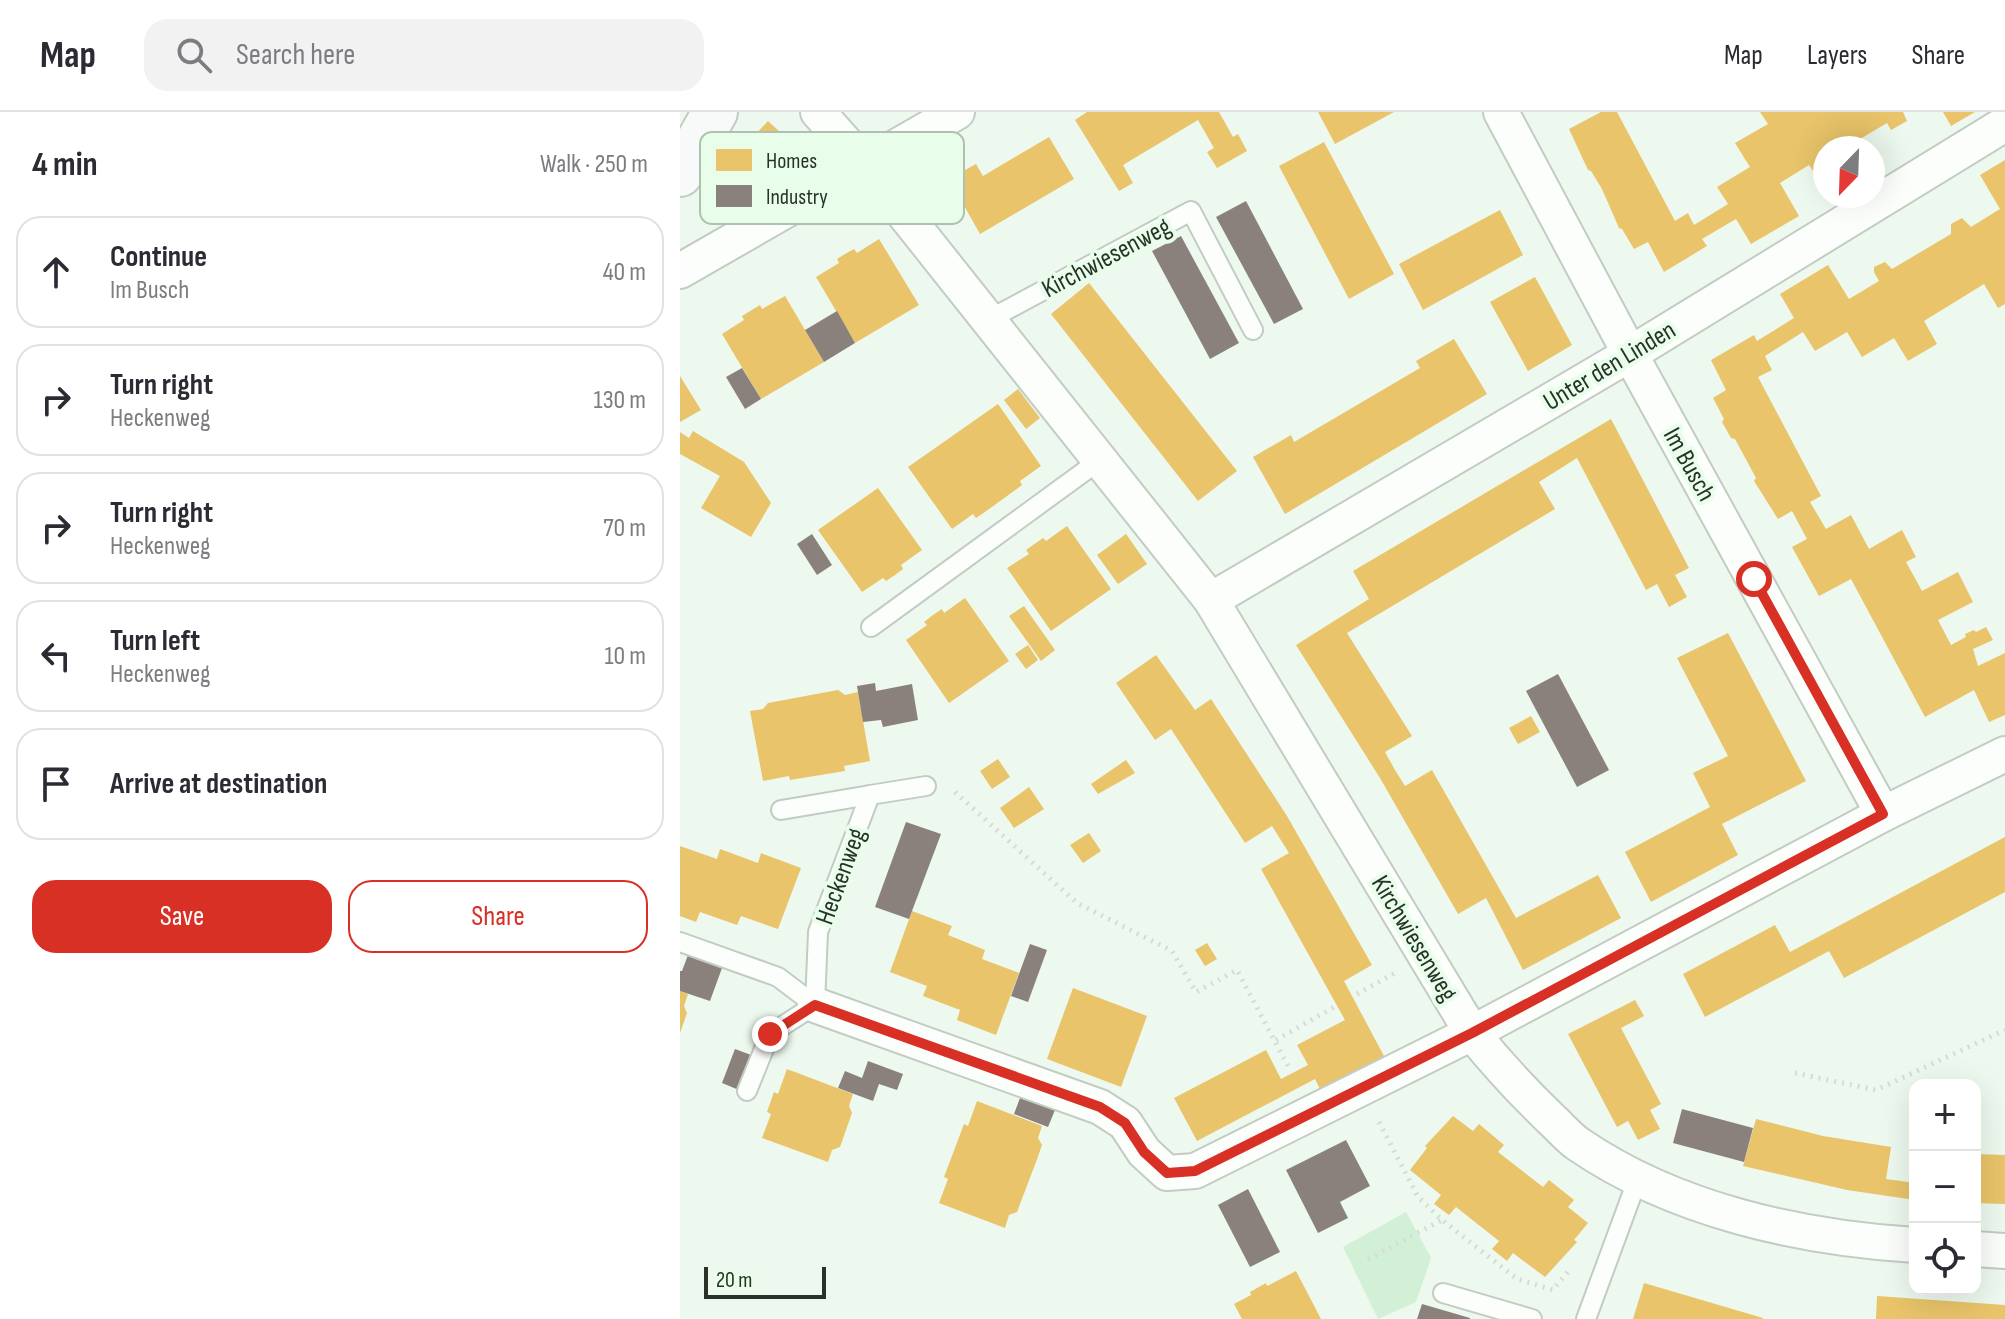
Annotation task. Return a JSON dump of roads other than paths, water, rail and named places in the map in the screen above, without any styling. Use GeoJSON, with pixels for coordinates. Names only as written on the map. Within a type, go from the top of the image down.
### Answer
{"type":"FeatureCollection","features":[{"type":"Feature","properties":{"kind":"main road"},"geometry":{"type":"LineString","coordinates":[[704,132],[715,112]]}},
{"type":"Feature","properties":{"kind":"main road"},"geometry":{"type":"LineString","coordinates":[[680,174],[700,139]]}},
{"type":"Feature","properties":{"kind":"street","name":"Kirchwiesenweg"},"geometry":{"type":"LineString","coordinates":[[818,112],[836,132]]}},
{"type":"Feature","properties":{"kind":"street"},"geometry":{"type":"LineString","coordinates":[[923,132],[957,112]]}},
{"type":"Feature","properties":{"kind":"street","name":"Im Busch"},"geometry":{"type":"LineString","coordinates":[[1501,112],[1883,814]]}},
{"type":"Feature","properties":{"kind":"street","name":"Unter den Linden"},"geometry":{"type":"LineString","coordinates":[[1211,600],[1630,354],[2005,124]]}},
{"type":"Feature","properties":{"kind":"street"},"geometry":{"type":"LineString","coordinates":[[680,271],[763,224]]}},
{"type":"Feature","properties":{"kind":"street","name":"Kirchwiesenweg"},"geometry":{"type":"LineString","coordinates":[[912,224],[1211,600],[1472,1033],[1512,1081],[1576,1143],[1653,1187],[1742,1218],[1875,1243],[1909,1245]]}},
{"type":"Feature","properties":{"kind":"street"},"geometry":{"type":"LineString","coordinates":[[815,1005],[1100,1107],[1125,1123],[1144,1152],[1167,1173],[1195,1171],[1472,1033],[1883,814],[2005,754]]}},
{"type":"Feature","properties":{"kind":"street"},"geometry":{"type":"LineString","coordinates":[[1981,1249],[2005,1251]]}},
{"type":"Feature","properties":{"kind":"lane","name":"Kirchwiesenweg"},"geometry":{"type":"LineString","coordinates":[[988,320],[1191,211],[1253,330]]}},
{"type":"Feature","properties":{"kind":"lane"},"geometry":{"type":"LineString","coordinates":[[871,627],[1100,460]]}},
{"type":"Feature","properties":{"kind":"lane","name":"Heckenweg"},"geometry":{"type":"LineString","coordinates":[[781,810],[926,786]]}},
{"type":"Feature","properties":{"kind":"lane","name":"Heckenweg"},"geometry":{"type":"LineString","coordinates":[[815,1005],[818,932],[870,795]]}},
{"type":"Feature","properties":{"kind":"lane"},"geometry":{"type":"LineString","coordinates":[[680,942],[778,977],[815,1005],[770,1034],[747,1091]]}},
{"type":"Feature","properties":{"kind":"lane"},"geometry":{"type":"LineString","coordinates":[[1586,1319],[1638,1178]]}},
{"type":"Feature","properties":{"kind":"lane"},"geometry":{"type":"LineString","coordinates":[[1443,1293],[1532,1319]]}}]}
